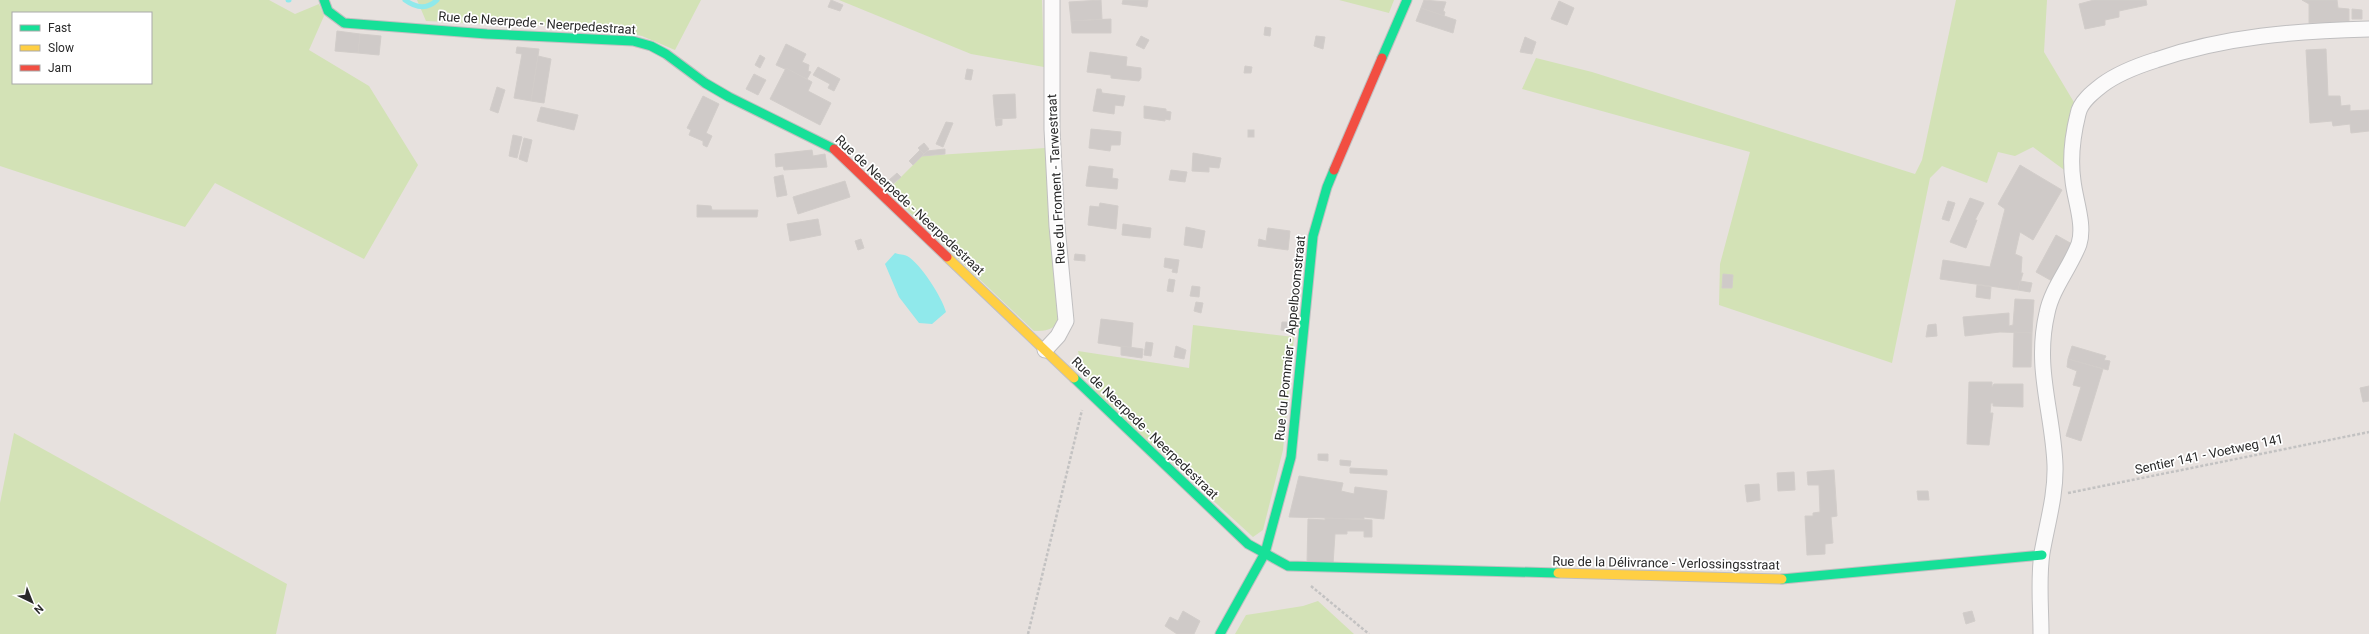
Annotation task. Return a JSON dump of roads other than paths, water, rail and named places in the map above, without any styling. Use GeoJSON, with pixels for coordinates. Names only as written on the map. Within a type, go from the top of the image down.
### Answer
{"type":"FeatureCollection","features":[{"type":"Feature","properties":{"kind":"street","name":"Rue de Neerpede - Neerpedestraat"},"geometry":{"type":"LineString","coordinates":[[324,0],[328,12],[344,23],[487,34],[616,38],[651,46],[729,96],[833,148],[1248,544],[1288,566]]}},
{"type":"Feature","properties":{"kind":"street","name":"Rue du Froment - Tarwestraat"},"geometry":{"type":"LineString","coordinates":[[1045,350],[1058,336],[1066,321],[1057,226],[1052,129],[1052,0]]}},
{"type":"Feature","properties":{"kind":"street","name":"Rue du Pommier - Appelboomstraat"},"geometry":{"type":"LineString","coordinates":[[1220,634],[1265,553],[1291,457],[1307,282],[1313,236],[1327,187],[1407,0]]}},
{"type":"Feature","properties":{"kind":"street"},"geometry":{"type":"LineString","coordinates":[[2041,634],[2042,555],[2053,496],[2055,467],[2053,439],[2042,377],[2042,351],[2047,313],[2056,287],[2079,243],[2080,220],[2072,179],[2074,133],[2078,110],[2090,94],[2113,78],[2174,54],[2223,41],[2295,31],[2369,29]]}},
{"type":"Feature","properties":{"kind":"street","name":"Rue de la Délivrance - Verlossingsstraat"},"geometry":{"type":"LineString","coordinates":[[1288,566],[1794,579],[2042,555]]}},
{"type":"Feature","properties":{"kind":"water"},"geometry":{"type":"Polygon","coordinates":[[[895,253],[906,255],[918,266],[930,281],[940,298],[946,312],[932,324],[919,323],[899,297],[885,264],[895,253]]]}},
{"type":"Feature","properties":{"kind":"waterway"},"geometry":{"type":"LineString","coordinates":[[405,0],[413,5],[421,7],[425,7],[437,0]]}}]}
